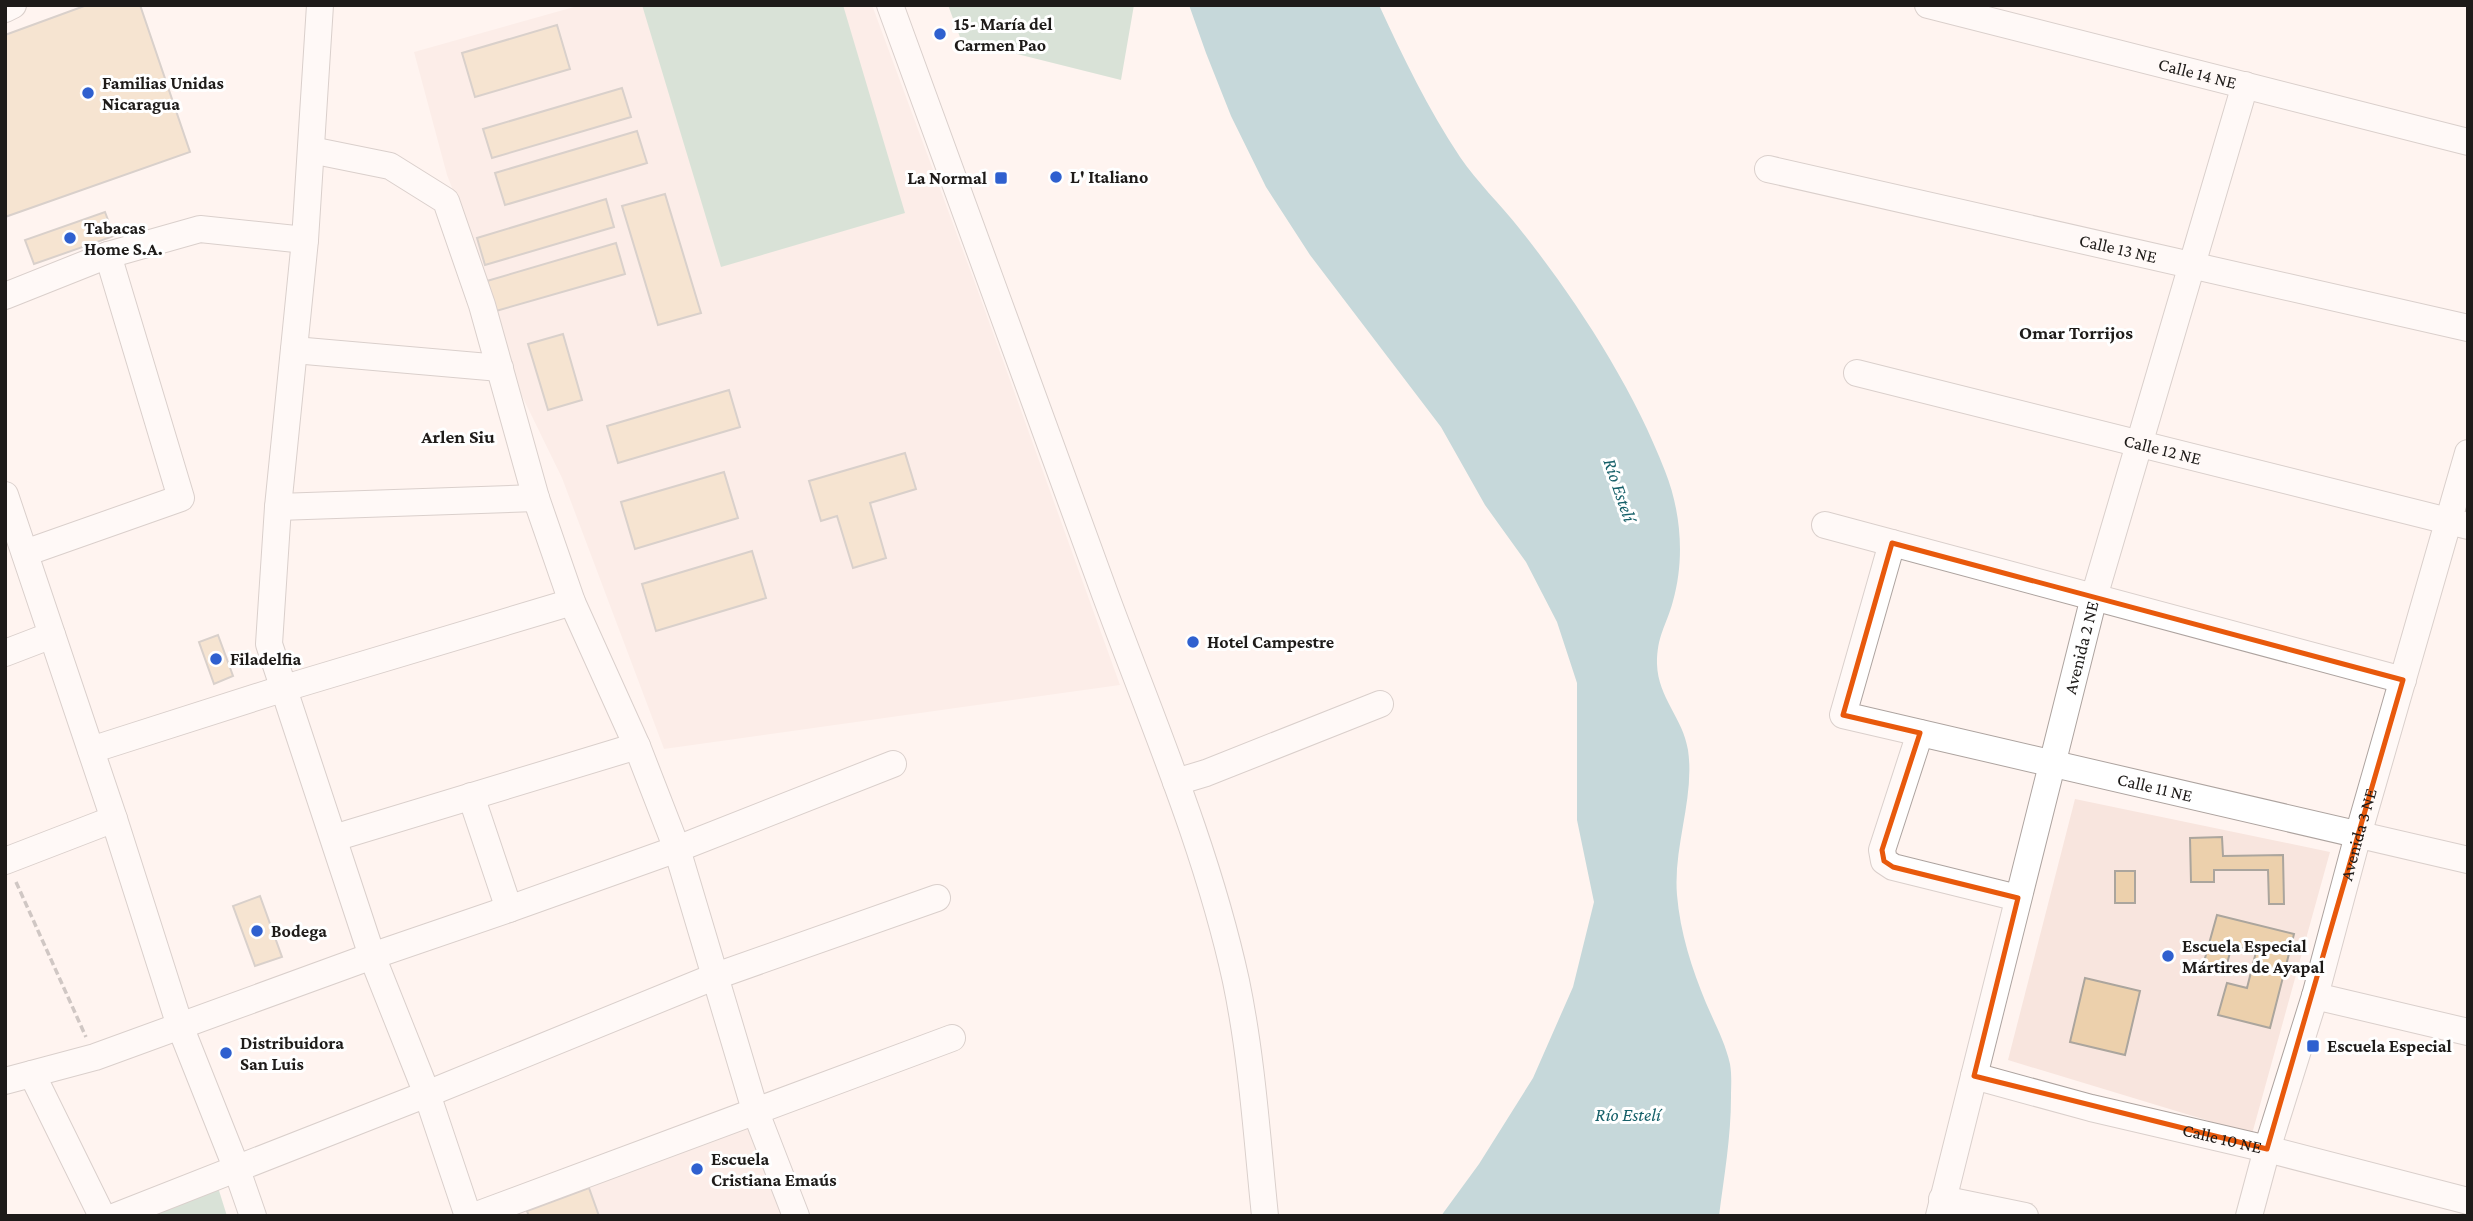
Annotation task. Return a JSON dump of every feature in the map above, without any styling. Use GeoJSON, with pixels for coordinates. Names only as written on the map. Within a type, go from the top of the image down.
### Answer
{"type":"FeatureCollection","features":[{"type":"Feature","properties":{"kind":"street"},"geometry":{"type":"LineString","coordinates":[[5,9],[13,5]]}},
{"type":"Feature","properties":{"kind":"street"},"geometry":{"type":"LineString","coordinates":[[320,5],[305,240],[278,507],[269,644],[372,956],[426,1094],[468,1216]]}},
{"type":"Feature","properties":{"kind":"street"},"geometry":{"type":"LineString","coordinates":[[890,5],[1176,782],[1226,939],[1246,1046],[1265,1216]]}},
{"type":"Feature","properties":{"kind":"street","name":"Calle 14 NE"},"geometry":{"type":"LineString","coordinates":[[1928,5],[2468,142]]}},
{"type":"Feature","properties":{"kind":"street","name":"Avenida 2 NE"},"geometry":{"type":"LineString","coordinates":[[1941,1207],[2094,597],[2245,85]]}},
{"type":"Feature","properties":{"kind":"street"},"geometry":{"type":"LineString","coordinates":[[311,150],[390,166],[446,201],[482,305],[536,498],[572,602],[637,746],[677,849],[755,1110],[796,1216]]}},
{"type":"Feature","properties":{"kind":"street","name":"Calle 13 NE"},"geometry":{"type":"LineString","coordinates":[[1768,169],[2468,328]]}},
{"type":"Feature","properties":{"kind":"street"},"geometry":{"type":"LineString","coordinates":[[5,296],[108,255],[200,229],[305,240]]}},
{"type":"Feature","properties":{"kind":"street"},"geometry":{"type":"LineString","coordinates":[[25,553],[181,498],[108,255]]}},
{"type":"Feature","properties":{"kind":"street"},"geometry":{"type":"LineString","coordinates":[[294,349],[500,368]]}},
{"type":"Feature","properties":{"kind":"street","name":"Calle 12 NE"},"geometry":{"type":"LineString","coordinates":[[1857,373],[2458,523]]}},
{"type":"Feature","properties":{"kind":"street","name":"Avenida 3 NE"},"geometry":{"type":"LineString","coordinates":[[2249,1216],[2315,996],[2403,680],[2458,523],[2468,453]]}},
{"type":"Feature","properties":{"kind":"street"},"geometry":{"type":"LineString","coordinates":[[5,495],[114,819],[180,1026],[253,1216]]}},
{"type":"Feature","properties":{"kind":"street"},"geometry":{"type":"LineString","coordinates":[[278,507],[536,498]]}},
{"type":"Feature","properties":{"kind":"street"},"geometry":{"type":"LineString","coordinates":[[1825,525],[2403,680]]}},
{"type":"Feature","properties":{"kind":"street","name":"Calle 11 NE"},"geometry":{"type":"LineString","coordinates":[[1892,543],[1843,715],[2468,860]]}},
{"type":"Feature","properties":{"kind":"street"},"geometry":{"type":"LineString","coordinates":[[91,750],[285,688],[572,602]]}},
{"type":"Feature","properties":{"kind":"street"},"geometry":{"type":"LineString","coordinates":[[5,653],[52,635]]}},
{"type":"Feature","properties":{"kind":"street"},"geometry":{"type":"LineString","coordinates":[[1176,782],[1206,773],[1380,704]]}},
{"type":"Feature","properties":{"kind":"street"},"geometry":{"type":"LineString","coordinates":[[1920,733],[1882,850],[1884,862],[1893,867],[2018,898]]}},
{"type":"Feature","properties":{"kind":"street"},"geometry":{"type":"LineString","coordinates":[[334,838],[637,746]]}},
{"type":"Feature","properties":{"kind":"street"},"geometry":{"type":"LineString","coordinates":[[5,1081],[95,1057],[677,849],[893,764]]}},
{"type":"Feature","properties":{"kind":"street"},"geometry":{"type":"LineString","coordinates":[[471,796],[509,909]]}},
{"type":"Feature","properties":{"kind":"street"},"geometry":{"type":"LineString","coordinates":[[6,861],[114,819]]}},
{"type":"Feature","properties":{"kind":"street"},"geometry":{"type":"LineString","coordinates":[[116,1216],[716,976],[937,898]]}},
{"type":"Feature","properties":{"kind":"street"},"geometry":{"type":"LineString","coordinates":[[2315,996],[2468,1032]]}},
{"type":"Feature","properties":{"kind":"street"},"geometry":{"type":"LineString","coordinates":[[474,1216],[952,1038]]}},
{"type":"Feature","properties":{"kind":"street"},"geometry":{"type":"LineString","coordinates":[[32,1074],[102,1216]]}},
{"type":"Feature","properties":{"kind":"street","name":"Calle 10 NE"},"geometry":{"type":"LineString","coordinates":[[1974,1076],[2091,1108],[2267,1149],[2468,1201]]}},
{"type":"Feature","properties":{"kind":"street"},"geometry":{"type":"LineString","coordinates":[[1941,1207],[2025,1216]]}},
{"type":"Feature","properties":{"kind":"path"},"geometry":{"type":"LineString","coordinates":[[6,861],[95,1057]]}},
{"type":"Feature","properties":{"kind":"highlighted area"},"geometry":{"type":"Polygon","coordinates":[[[1892,543],[2403,680],[2267,1149],[1974,1076],[2018,898],[1893,867],[1884,861],[1882,850],[1920,733],[1843,715],[1892,543]]]}},
{"type":"Feature","properties":{"kind":"shaded area"},"geometry":{"type":"Polygon","coordinates":[[[581,5],[872,5],[1120,685],[664,749],[562,478],[522,396],[471,236],[447,175],[414,52],[581,5]]]}},
{"type":"Feature","properties":{"kind":"shaded area","name":"Escuela Especial Mártires de Ayapal"},"geometry":{"type":"Polygon","coordinates":[[[2075,799],[2330,852],[2252,1134],[2008,1060],[2075,799]]]}},
{"type":"Feature","properties":{"kind":"shaded area","name":"Escuela Cristiana Emaús"},"geometry":{"type":"Polygon","coordinates":[[[749,1123],[787,1216],[502,1216],[749,1123]]]}},
{"type":"Feature","properties":{"kind":"green space"},"geometry":{"type":"Polygon","coordinates":[[[642,5],[843,5],[905,213],[721,267],[642,5]]]}},
{"type":"Feature","properties":{"kind":"green space"},"geometry":{"type":"Polygon","coordinates":[[[948,5],[1134,5],[1121,80],[961,40],[948,5]]]}},
{"type":"Feature","properties":{"kind":"green space"},"geometry":{"type":"Polygon","coordinates":[[[216,1181],[227,1216],[134,1216],[216,1181]]]}},
{"type":"Feature","properties":{"kind":"water","name":"Río Estelí"},"geometry":{"type":"Polygon","coordinates":[[[1189,5],[1379,5],[1416,82],[1448,139],[1561,284],[1620,376],[1652,439],[1675,502],[1680,535],[1677,585],[1657,654],[1658,676],[1688,750],[1689,786],[1678,858],[1677,895],[1691,964],[1725,1048],[1731,1072],[1730,1127],[1719,1216],[1441,1216],[1479,1164],[1533,1078],[1573,987],[1594,902],[1577,820],[1577,683],[1557,622],[1526,562],[1485,505],[1441,427],[1310,255],[1266,187],[1231,116],[1189,5]]]}},
{"type":"Feature","properties":{"kind":"building","name":"Familias Unidas Nicaragua"},"geometry":{"type":"Polygon","coordinates":[[[87,5],[140,5],[190,152],[5,217],[5,35],[87,5]]]}},
{"type":"Feature","properties":{"kind":"building"},"geometry":{"type":"Polygon","coordinates":[[[557,25],[570,69],[475,97],[462,53],[557,25]]]}},
{"type":"Feature","properties":{"kind":"building"},"geometry":{"type":"Polygon","coordinates":[[[622,88],[631,117],[492,158],[483,129],[622,88]]]}},
{"type":"Feature","properties":{"kind":"building"},"geometry":{"type":"Polygon","coordinates":[[[637,131],[647,163],[505,205],[495,173],[637,131]]]}},
{"type":"Feature","properties":{"kind":"building"},"geometry":{"type":"Polygon","coordinates":[[[665,194],[701,313],[658,325],[622,206],[665,194]]]}},
{"type":"Feature","properties":{"kind":"building"},"geometry":{"type":"Polygon","coordinates":[[[606,199],[614,227],[485,265],[477,238],[606,199]]]}},
{"type":"Feature","properties":{"kind":"building","name":"Tabacas Home S.A."},"geometry":{"type":"Polygon","coordinates":[[[105,212],[114,236],[34,264],[25,240],[105,212]]]}},
{"type":"Feature","properties":{"kind":"building"},"geometry":{"type":"Polygon","coordinates":[[[616,243],[625,274],[496,311],[487,281],[616,243]]]}},
{"type":"Feature","properties":{"kind":"building"},"geometry":{"type":"Polygon","coordinates":[[[563,334],[582,400],[548,410],[528,344],[563,334]]]}},
{"type":"Feature","properties":{"kind":"building"},"geometry":{"type":"Polygon","coordinates":[[[729,390],[740,427],[618,463],[607,426],[729,390]]]}},
{"type":"Feature","properties":{"kind":"building"},"geometry":{"type":"Polygon","coordinates":[[[905,453],[916,489],[870,503],[886,558],[853,568],[837,516],[821,521],[809,481],[905,453]]]}},
{"type":"Feature","properties":{"kind":"building"},"geometry":{"type":"Polygon","coordinates":[[[724,472],[738,518],[635,549],[621,502],[724,472]]]}},
{"type":"Feature","properties":{"kind":"building"},"geometry":{"type":"Polygon","coordinates":[[[752,551],[766,598],[656,631],[642,584],[752,551]]]}},
{"type":"Feature","properties":{"kind":"building","name":"Filadelfia"},"geometry":{"type":"Polygon","coordinates":[[[218,635],[233,676],[214,684],[199,642],[218,635]]]}},
{"type":"Feature","properties":{"kind":"building"},"geometry":{"type":"Polygon","coordinates":[[[2222,837],[2223,856],[2283,855],[2284,904],[2269,904],[2268,870],[2214,870],[2214,882],[2191,882],[2190,838],[2222,837]]]}},
{"type":"Feature","properties":{"kind":"building"},"geometry":{"type":"Polygon","coordinates":[[[2115,871],[2135,871],[2135,903],[2115,903],[2115,871]]]}},
{"type":"Feature","properties":{"kind":"building","name":"Bodega"},"geometry":{"type":"Polygon","coordinates":[[[260,896],[282,957],[255,966],[233,906],[260,896]]]}},
{"type":"Feature","properties":{"kind":"building"},"geometry":{"type":"Polygon","coordinates":[[[2217,915],[2294,934],[2270,1028],[2218,1015],[2227,983],[2247,988],[2256,952],[2232,945],[2224,975],[2202,969],[2217,915]]]}},
{"type":"Feature","properties":{"kind":"building"},"geometry":{"type":"Polygon","coordinates":[[[2085,978],[2140,991],[2125,1055],[2070,1042],[2085,978]]]}},
{"type":"Feature","properties":{"kind":"building"},"geometry":{"type":"Polygon","coordinates":[[[589,1188],[599,1216],[529,1216],[527,1211],[589,1188]]]}},
{"type":"Feature","properties":{"kind":"place","name":"15- María del Carmen Pao"},"geometry":{"type":"Point","coordinates":[940,34]}},
{"type":"Feature","properties":{"kind":"place","name":"Familias Unidas Nicaragua"},"geometry":{"type":"Point","coordinates":[88,93]}},
{"type":"Feature","properties":{"kind":"place","name":"L' Italiano"},"geometry":{"type":"Point","coordinates":[1056,177]}},
{"type":"Feature","properties":{"kind":"place","name":"La Normal"},"geometry":{"type":"Point","coordinates":[1001,178]}},
{"type":"Feature","properties":{"kind":"place","name":"Tabacas Home S.A."},"geometry":{"type":"Point","coordinates":[70,238]}},
{"type":"Feature","properties":{"kind":"place","name":"Hotel Campestre"},"geometry":{"type":"Point","coordinates":[1193,642]}},
{"type":"Feature","properties":{"kind":"place","name":"Filadelfia"},"geometry":{"type":"Point","coordinates":[216,659]}},
{"type":"Feature","properties":{"kind":"place","name":"Bodega"},"geometry":{"type":"Point","coordinates":[257,931]}},
{"type":"Feature","properties":{"kind":"place","name":"Escuela Especial Mártires de Ayapal"},"geometry":{"type":"Point","coordinates":[2168,956]}},
{"type":"Feature","properties":{"kind":"place","name":"Escuela Especial"},"geometry":{"type":"Point","coordinates":[2313,1046]}},
{"type":"Feature","properties":{"kind":"place","name":"Distribuidora San Luis"},"geometry":{"type":"Point","coordinates":[226,1053]}},
{"type":"Feature","properties":{"kind":"place","name":"Escuela Cristiana Emaús"},"geometry":{"type":"Point","coordinates":[697,1169]}},
{"type":"Feature","properties":{"kind":"district","name":"Omar Torrijos"},"geometry":{"type":"Point","coordinates":[2076,332]}},
{"type":"Feature","properties":{"kind":"district","name":"Arlen Siu"},"geometry":{"type":"Point","coordinates":[458,436]}}]}
